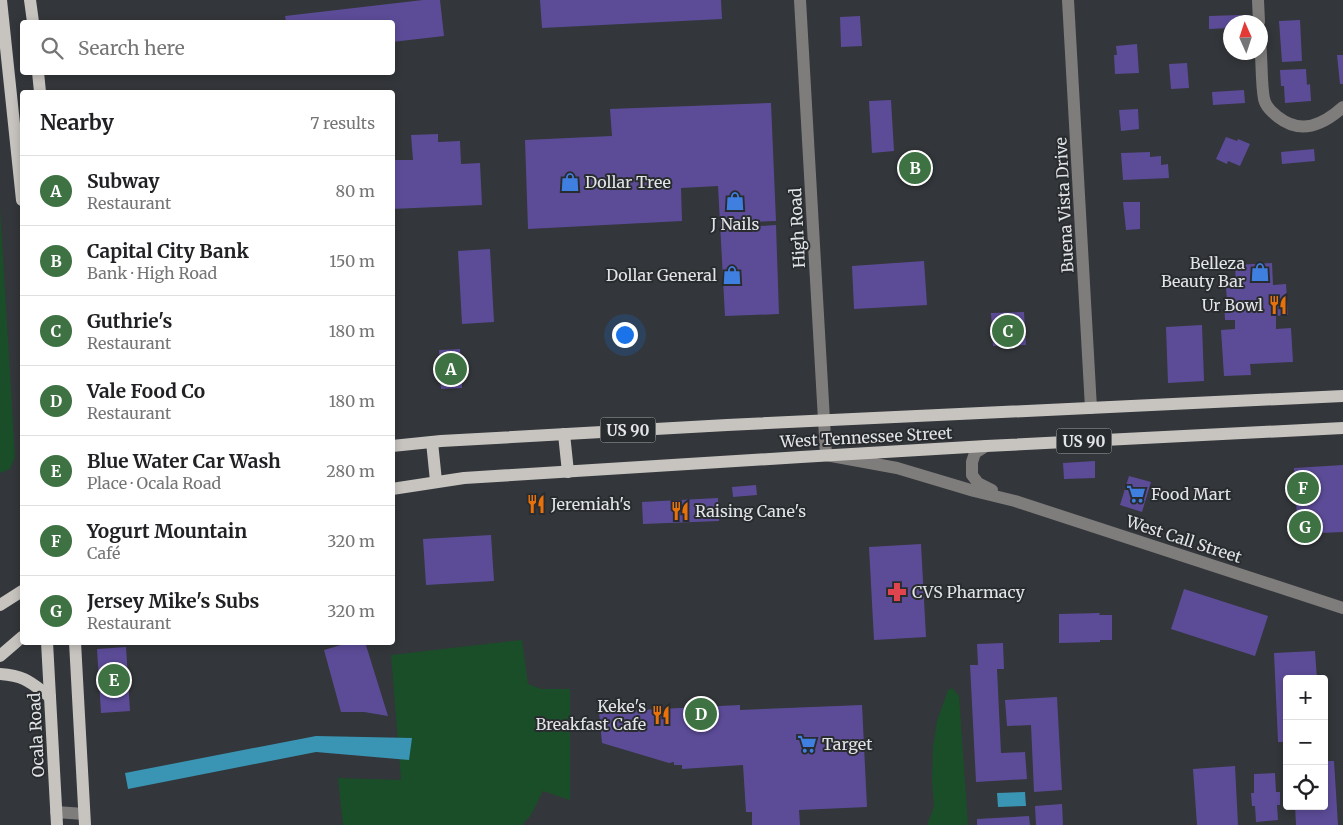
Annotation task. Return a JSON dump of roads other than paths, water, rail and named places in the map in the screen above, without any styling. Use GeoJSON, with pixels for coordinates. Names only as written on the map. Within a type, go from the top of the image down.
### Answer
{"type":"FeatureCollection","features":[{"type":"Feature","properties":{"kind":"main road"},"geometry":{"type":"LineString","coordinates":[[1,0],[18,112],[20,156]]}},
{"type":"Feature","properties":{"kind":"main road"},"geometry":{"type":"LineString","coordinates":[[30,0],[33,20]]}},
{"type":"Feature","properties":{"kind":"main road"},"geometry":{"type":"LineString","coordinates":[[38,75],[40,90]]}},
{"type":"Feature","properties":{"kind":"main road","name":"West Tennessee Street"},"geometry":{"type":"LineString","coordinates":[[395,446],[564,434],[824,420],[1343,396]]}},
{"type":"Feature","properties":{"kind":"main road","name":"West Tennessee Street"},"geometry":{"type":"LineString","coordinates":[[395,488],[436,481],[826,455],[1343,428]]}},
{"type":"Feature","properties":{"kind":"main road"},"geometry":{"type":"LineString","coordinates":[[564,434],[568,472]]}},
{"type":"Feature","properties":{"kind":"main road"},"geometry":{"type":"LineString","coordinates":[[432,442],[436,481]]}},
{"type":"Feature","properties":{"kind":"main road"},"geometry":{"type":"LineString","coordinates":[[0,605],[20,592]]}},
{"type":"Feature","properties":{"kind":"main road"},"geometry":{"type":"LineString","coordinates":[[0,656],[20,639]]}},
{"type":"Feature","properties":{"kind":"main road","name":"Ocala Road"},"geometry":{"type":"LineString","coordinates":[[47,645],[57,825]]}},
{"type":"Feature","properties":{"kind":"main road"},"geometry":{"type":"LineString","coordinates":[[75,645],[85,820]]}},
{"type":"Feature","properties":{"kind":"main road"},"geometry":{"type":"LineString","coordinates":[[0,674],[17,675],[24,678],[50,697]]}},
{"type":"Feature","properties":{"kind":"street","name":"High Road"},"geometry":{"type":"LineString","coordinates":[[800,0],[826,455]]}},
{"type":"Feature","properties":{"kind":"street","name":"Buena Vista Drive"},"geometry":{"type":"LineString","coordinates":[[1068,0],[1091,408]]}},
{"type":"Feature","properties":{"kind":"street"},"geometry":{"type":"LineString","coordinates":[[1258,0],[1259,15]]}},
{"type":"Feature","properties":{"kind":"street"},"geometry":{"type":"LineString","coordinates":[[1261,60],[1264,100],[1270,111],[1287,124],[1299,127],[1314,126],[1335,115],[1343,107]]}},
{"type":"Feature","properties":{"kind":"street","name":"West Call Street"},"geometry":{"type":"LineString","coordinates":[[986,446],[975,453],[972,462],[972,475],[978,483],[1015,501]]}},
{"type":"Feature","properties":{"kind":"street","name":"West Call Street"},"geometry":{"type":"LineString","coordinates":[[826,455],[897,468],[1015,501],[1343,608]]}},
{"type":"Feature","properties":{"kind":"street"},"geometry":{"type":"LineString","coordinates":[[56,812],[85,820]]}},
{"type":"Feature","properties":{"kind":"water"},"geometry":{"type":"Polygon","coordinates":[[[316,736],[412,738],[409,760],[316,752],[128,789],[125,773],[316,736]]]}},
{"type":"Feature","properties":{"kind":"water"},"geometry":{"type":"Polygon","coordinates":[[[1025,792],[1026,806],[998,807],[997,793],[1025,792]]]}},
{"type":"Feature","properties":{"kind":"place","name":"Capital City Bank"},"geometry":{"type":"Point","coordinates":[915,168]}},
{"type":"Feature","properties":{"kind":"place","name":"Dollar Tree"},"geometry":{"type":"Point","coordinates":[570,182]}},
{"type":"Feature","properties":{"kind":"place","name":"J Nails"},"geometry":{"type":"Point","coordinates":[735,201]}},
{"type":"Feature","properties":{"kind":"place","name":"Belleza Beauty Bar"},"geometry":{"type":"Point","coordinates":[1260,272]}},
{"type":"Feature","properties":{"kind":"place","name":"Dollar General"},"geometry":{"type":"Point","coordinates":[732,275]}},
{"type":"Feature","properties":{"kind":"place","name":"Ur Bowl"},"geometry":{"type":"Point","coordinates":[1278,305]}},
{"type":"Feature","properties":{"kind":"place","name":"Guthrie's"},"geometry":{"type":"Point","coordinates":[1008,331]}},
{"type":"Feature","properties":{"kind":"place","name":"Subway"},"geometry":{"type":"Point","coordinates":[451,369]}},
{"type":"Feature","properties":{"kind":"place","name":"Yogurt Mountain"},"geometry":{"type":"Point","coordinates":[1303,488]}},
{"type":"Feature","properties":{"kind":"place","name":"Food Mart"},"geometry":{"type":"Point","coordinates":[1136,494]}},
{"type":"Feature","properties":{"kind":"place","name":"Jeremiah's"},"geometry":{"type":"Point","coordinates":[536,504]}},
{"type":"Feature","properties":{"kind":"place","name":"Raising Cane's"},"geometry":{"type":"Point","coordinates":[680,511]}},
{"type":"Feature","properties":{"kind":"place","name":"Jersey Mike's Subs"},"geometry":{"type":"Point","coordinates":[1305,527]}},
{"type":"Feature","properties":{"kind":"place","name":"CVS Pharmacy"},"geometry":{"type":"Point","coordinates":[897,592]}},
{"type":"Feature","properties":{"kind":"place","name":"Blue Water Car Wash"},"geometry":{"type":"Point","coordinates":[114,680]}},
{"type":"Feature","properties":{"kind":"place","name":"Vale Food Co"},"geometry":{"type":"Point","coordinates":[701,714]}},
{"type":"Feature","properties":{"kind":"place","name":"Keke's Breakfast Cafe"},"geometry":{"type":"Point","coordinates":[661,715]}},
{"type":"Feature","properties":{"kind":"place","name":"Target"},"geometry":{"type":"Point","coordinates":[807,744]}}]}
